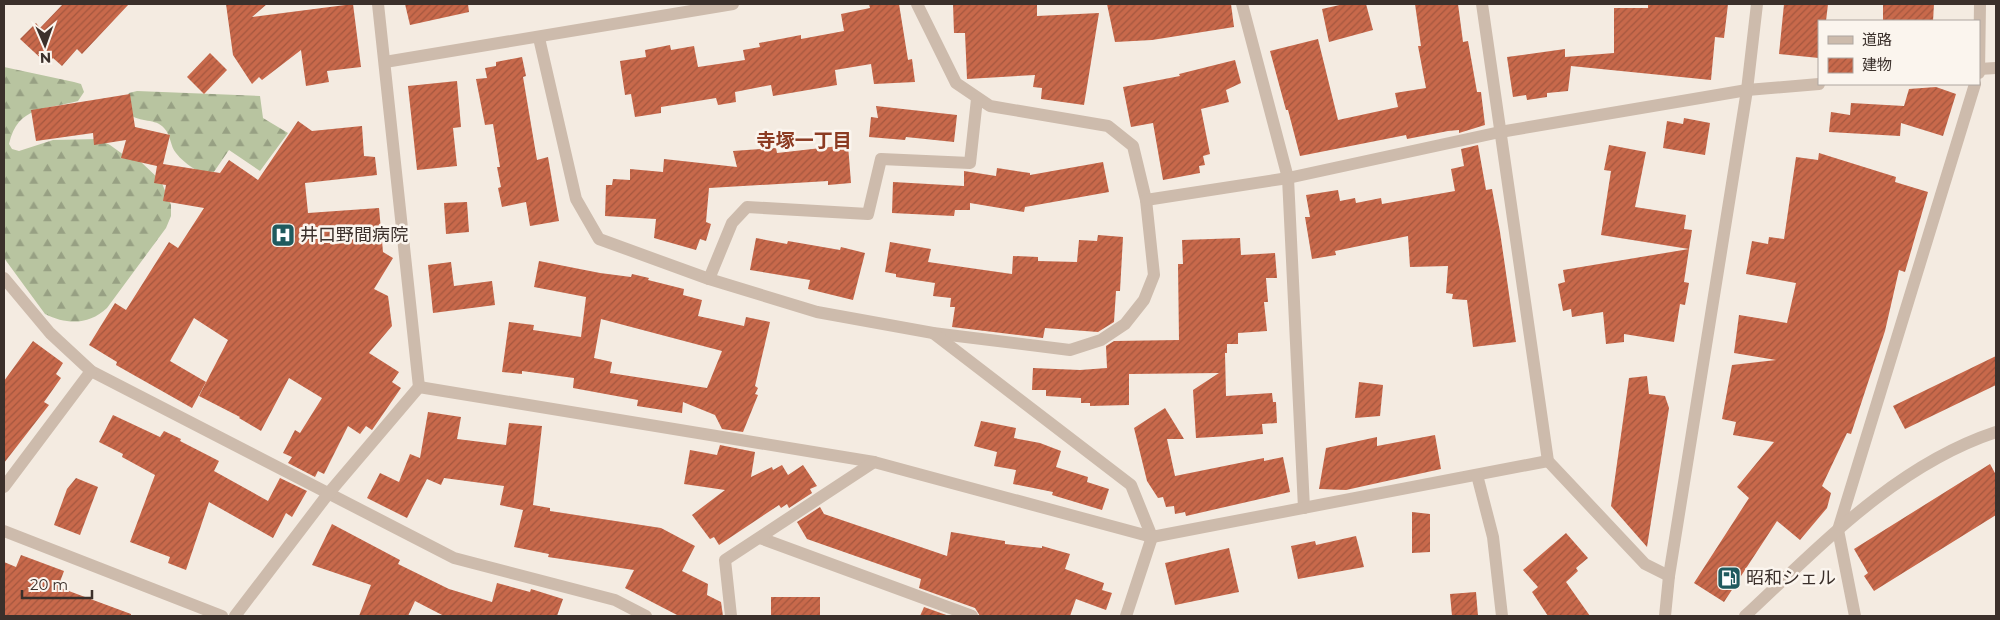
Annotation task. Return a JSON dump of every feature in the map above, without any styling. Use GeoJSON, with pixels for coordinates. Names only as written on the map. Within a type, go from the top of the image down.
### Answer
{"type":"FeatureCollection","features":[{"type":"Feature","properties":{"kind":"street"},"geometry":{"type":"LineString","coordinates":[[235,616],[328,494],[419,387],[378,4]]}},
{"type":"Feature","properties":{"kind":"street"},"geometry":{"type":"LineString","coordinates":[[385,62],[539,38],[733,4]]}},
{"type":"Feature","properties":{"kind":"street"},"geometry":{"type":"LineString","coordinates":[[539,38],[576,199],[599,239],[709,279],[817,312],[933,333],[1070,350],[1101,340],[1126,324],[1144,300],[1154,275],[1146,200],[1133,146],[1108,126],[990,106],[977,99],[956,83],[917,4]]}},
{"type":"Feature","properties":{"kind":"street"},"geometry":{"type":"LineString","coordinates":[[1242,4],[1288,178],[1304,508]]}},
{"type":"Feature","properties":{"kind":"street"},"geometry":{"type":"LineString","coordinates":[[1482,4],[1548,462],[1645,564],[1669,576]]}},
{"type":"Feature","properties":{"kind":"street"},"geometry":{"type":"LineString","coordinates":[[1665,616],[1669,576],[1747,90],[1757,4]]}},
{"type":"Feature","properties":{"kind":"street"},"geometry":{"type":"LineString","coordinates":[[1980,4],[1980,20]]}},
{"type":"Feature","properties":{"kind":"street"},"geometry":{"type":"LineString","coordinates":[[1980,70],[1996,68]]}},
{"type":"Feature","properties":{"kind":"street"},"geometry":{"type":"LineString","coordinates":[[1146,200],[1288,178],[1500,132],[1747,90],[1818,84]]}},
{"type":"Feature","properties":{"kind":"street"},"geometry":{"type":"LineString","coordinates":[[1855,616],[1838,530],[1976,85]]}},
{"type":"Feature","properties":{"kind":"street"},"geometry":{"type":"LineString","coordinates":[[709,279],[732,222],[747,207],[868,214],[881,158],[970,163],[977,99]]}},
{"type":"Feature","properties":{"kind":"street"},"geometry":{"type":"LineString","coordinates":[[4,278],[50,332],[90,371],[454,558],[615,600],[646,616]]}},
{"type":"Feature","properties":{"kind":"street"},"geometry":{"type":"LineString","coordinates":[[933,333],[1131,485],[1152,537],[1126,616]]}},
{"type":"Feature","properties":{"kind":"street"},"geometry":{"type":"LineString","coordinates":[[4,487],[90,371]]}},
{"type":"Feature","properties":{"kind":"street"},"geometry":{"type":"LineString","coordinates":[[419,387],[874,462],[1152,537],[1548,462]]}},
{"type":"Feature","properties":{"kind":"street"},"geometry":{"type":"LineString","coordinates":[[1745,616],[1838,530],[1882,493],[1931,462],[1996,432]]}},
{"type":"Feature","properties":{"kind":"street"},"geometry":{"type":"LineString","coordinates":[[731,616],[725,560],[874,462]]}},
{"type":"Feature","properties":{"kind":"street"},"geometry":{"type":"LineString","coordinates":[[1477,475],[1493,537],[1502,616]]}},
{"type":"Feature","properties":{"kind":"street"},"geometry":{"type":"LineString","coordinates":[[4,530],[222,616]]}},
{"type":"Feature","properties":{"kind":"street"},"geometry":{"type":"LineString","coordinates":[[760,538],[972,616]]}},
{"type":"Feature","properties":{"kind":"green space"},"geometry":{"type":"Polygon","coordinates":[[[4,67],[81,84],[84,92],[78,101],[44,108],[26,116],[13,131],[9,144],[12,149],[19,151],[53,140],[98,139],[128,158],[141,162],[161,181],[171,205],[171,216],[166,228],[107,308],[93,318],[78,322],[61,320],[45,314],[4,258],[4,67]]]}},
{"type":"Feature","properties":{"kind":"green space"},"geometry":{"type":"Polygon","coordinates":[[[137,91],[260,96],[263,118],[288,133],[260,171],[229,150],[209,179],[180,157],[174,150],[168,134],[161,125],[138,119],[129,114],[126,99],[129,93],[137,91]]]}},
{"type":"Feature","properties":{"kind":"building"},"geometry":{"type":"Polygon","coordinates":[[[63,4],[129,4],[82,54],[77,49],[62,66],[53,58],[47,64],[20,39],[36,23],[40,28],[63,4]]]}},
{"type":"Feature","properties":{"kind":"building"},"geometry":{"type":"Polygon","coordinates":[[[226,4],[267,4],[252,17],[353,4],[361,67],[327,71],[329,82],[306,86],[301,50],[262,80],[259,77],[252,84],[233,55],[226,4]]]}},
{"type":"Feature","properties":{"kind":"building"},"geometry":{"type":"Polygon","coordinates":[[[405,4],[468,4],[469,12],[410,25],[405,4]]]}},
{"type":"Feature","properties":{"kind":"building"},"geometry":{"type":"Polygon","coordinates":[[[869,4],[899,4],[908,60],[912,59],[915,82],[874,84],[871,64],[835,70],[837,85],[773,96],[771,85],[735,92],[736,102],[718,105],[716,98],[661,107],[661,113],[635,117],[631,94],[625,95],[620,61],[646,57],[645,50],[670,45],[671,50],[694,46],[698,67],[745,60],[743,50],[760,47],[759,43],[801,35],[801,39],[844,31],[841,14],[870,8],[869,4]]]}},
{"type":"Feature","properties":{"kind":"building"},"geometry":{"type":"Polygon","coordinates":[[[953,4],[1037,4],[1037,16],[1099,13],[1084,105],[1041,99],[1042,88],[1033,87],[1035,75],[967,79],[965,33],[954,33],[953,4]]]}},
{"type":"Feature","properties":{"kind":"building"},"geometry":{"type":"Polygon","coordinates":[[[1107,4],[1231,4],[1234,27],[1152,40],[1115,42],[1107,4]]]}},
{"type":"Feature","properties":{"kind":"building"},"geometry":{"type":"Polygon","coordinates":[[[1344,4],[1366,4],[1373,30],[1329,42],[1322,9],[1344,4]]]}},
{"type":"Feature","properties":{"kind":"building"},"geometry":{"type":"Polygon","coordinates":[[[1415,4],[1458,4],[1463,42],[1468,41],[1477,92],[1481,92],[1485,125],[1459,133],[1459,130],[1448,131],[1407,139],[1406,135],[1300,156],[1270,51],[1318,39],[1338,120],[1398,107],[1395,93],[1426,88],[1418,46],[1421,46],[1415,4]]]}},
{"type":"Feature","properties":{"kind":"building"},"geometry":{"type":"Polygon","coordinates":[[[1648,4],[1728,4],[1724,38],[1715,37],[1711,80],[1571,66],[1568,91],[1547,93],[1547,97],[1527,100],[1526,95],[1513,97],[1507,57],[1565,49],[1565,57],[1614,53],[1614,8],[1648,8],[1648,4]]]}},
{"type":"Feature","properties":{"kind":"building"},"geometry":{"type":"Polygon","coordinates":[[[1784,4],[1828,4],[1826,20],[1818,20],[1818,58],[1779,54],[1784,4]]]}},
{"type":"Feature","properties":{"kind":"building"},"geometry":{"type":"Polygon","coordinates":[[[1883,4],[1934,4],[1933,20],[1883,20],[1883,4]]]}},
{"type":"Feature","properties":{"kind":"building"},"geometry":{"type":"Polygon","coordinates":[[[210,53],[227,70],[204,94],[187,77],[210,53]]]}},
{"type":"Feature","properties":{"kind":"building"},"geometry":{"type":"Polygon","coordinates":[[[522,57],[526,76],[523,77],[537,160],[548,157],[559,221],[530,226],[526,202],[502,207],[498,188],[501,187],[497,167],[500,167],[493,124],[485,125],[476,79],[487,78],[485,68],[496,66],[496,62],[522,57]]]}},
{"type":"Feature","properties":{"kind":"building"},"geometry":{"type":"Polygon","coordinates":[[[1235,60],[1241,83],[1226,90],[1229,102],[1201,109],[1210,154],[1203,156],[1205,165],[1199,166],[1200,173],[1163,180],[1153,123],[1131,127],[1123,87],[1180,76],[1179,74],[1235,60]]]}},
{"type":"Feature","properties":{"kind":"building"},"geometry":{"type":"Polygon","coordinates":[[[457,81],[461,127],[453,128],[457,166],[417,170],[408,86],[457,81]]]}},
{"type":"Feature","properties":{"kind":"building"},"geometry":{"type":"Polygon","coordinates":[[[1936,87],[1956,94],[1943,136],[1901,123],[1900,136],[1829,132],[1831,112],[1850,115],[1851,103],[1904,106],[1909,89],[1936,87]]]}},
{"type":"Feature","properties":{"kind":"building","name":"井口野間病院"},"geometry":{"type":"Polygon","coordinates":[[[130,94],[135,127],[170,135],[163,164],[220,173],[229,160],[258,180],[298,121],[312,131],[362,126],[364,156],[375,157],[377,175],[305,183],[308,213],[379,208],[383,252],[393,258],[374,289],[388,296],[392,326],[369,353],[399,372],[392,382],[401,388],[372,430],[366,426],[360,434],[348,426],[324,474],[318,471],[315,477],[288,463],[292,457],[283,453],[295,430],[300,433],[322,398],[289,378],[261,431],[240,417],[199,396],[228,340],[194,318],[170,361],[206,382],[192,408],[116,365],[117,362],[89,345],[115,303],[126,310],[169,242],[178,248],[204,208],[163,201],[166,185],[154,183],[157,166],[121,158],[126,140],[94,145],[93,133],[36,141],[31,110],[130,94]]]}},
{"type":"Feature","properties":{"kind":"building"},"geometry":{"type":"Polygon","coordinates":[[[876,106],[957,115],[954,142],[906,137],[905,140],[869,137],[871,117],[878,118],[876,106]]]}},
{"type":"Feature","properties":{"kind":"building"},"geometry":{"type":"Polygon","coordinates":[[[1684,118],[1710,123],[1705,155],[1663,148],[1667,121],[1683,124],[1684,118]]]}},
{"type":"Feature","properties":{"kind":"building"},"geometry":{"type":"Polygon","coordinates":[[[848,145],[851,183],[828,185],[828,181],[709,188],[706,222],[711,224],[706,241],[700,239],[696,250],[654,238],[656,219],[605,216],[606,185],[612,185],[613,179],[630,180],[630,169],[663,172],[664,159],[737,167],[733,151],[776,148],[777,153],[848,145]]]}},
{"type":"Feature","properties":{"kind":"building"},"geometry":{"type":"Polygon","coordinates":[[[1478,145],[1486,190],[1492,189],[1516,342],[1473,347],[1467,300],[1452,299],[1453,294],[1446,293],[1448,266],[1410,267],[1408,236],[1335,251],[1336,255],[1312,259],[1305,217],[1310,217],[1306,195],[1338,190],[1340,201],[1355,198],[1356,203],[1381,198],[1382,204],[1455,191],[1451,169],[1464,166],[1461,149],[1478,145]]]}},
{"type":"Feature","properties":{"kind":"building"},"geometry":{"type":"Polygon","coordinates":[[[1609,145],[1646,152],[1635,207],[1686,215],[1684,229],[1692,230],[1689,249],[1601,235],[1611,171],[1604,170],[1609,145]]]}},
{"type":"Feature","properties":{"kind":"building"},"geometry":{"type":"Polygon","coordinates":[[[1819,153],[1896,177],[1895,182],[1928,192],[1905,272],[1899,270],[1885,331],[1851,434],[1847,433],[1822,486],[1831,493],[1827,508],[1800,540],[1777,521],[1724,602],[1694,583],[1749,498],[1737,487],[1774,442],[1733,435],[1736,422],[1722,419],[1732,365],[1776,360],[1734,353],[1739,315],[1787,323],[1796,283],[1746,274],[1752,241],[1768,244],[1769,237],[1784,239],[1796,157],[1818,160],[1819,153]]]}},
{"type":"Feature","properties":{"kind":"building"},"geometry":{"type":"Polygon","coordinates":[[[1103,162],[1109,192],[1025,207],[1024,212],[970,203],[970,210],[955,210],[954,216],[892,213],[893,182],[964,186],[964,171],[996,176],[997,168],[1030,173],[1030,175],[1103,162]]]}},
{"type":"Feature","properties":{"kind":"building"},"geometry":{"type":"Polygon","coordinates":[[[467,202],[469,232],[446,234],[444,203],[467,202]]]}},
{"type":"Feature","properties":{"kind":"building"},"geometry":{"type":"Polygon","coordinates":[[[1098,235],[1123,237],[1120,291],[1116,291],[1114,322],[1098,332],[1045,328],[1043,338],[952,327],[955,307],[950,307],[951,298],[933,296],[935,283],[896,277],[896,274],[885,272],[890,242],[931,249],[928,262],[1012,274],[1013,256],[1038,257],[1038,261],[1077,262],[1079,240],[1097,241],[1098,235]]]}},
{"type":"Feature","properties":{"kind":"building"},"geometry":{"type":"Polygon","coordinates":[[[756,238],[787,244],[788,241],[840,250],[841,247],[865,253],[853,300],[808,289],[810,280],[750,270],[756,238]]]}},
{"type":"Feature","properties":{"kind":"building"},"geometry":{"type":"Polygon","coordinates":[[[1240,238],[1241,255],[1275,253],[1277,278],[1266,278],[1268,302],[1264,302],[1267,331],[1238,333],[1238,344],[1227,344],[1227,353],[1225,353],[1226,396],[1272,393],[1273,402],[1276,402],[1277,423],[1262,424],[1263,434],[1196,438],[1193,390],[1219,373],[1129,374],[1129,405],[1090,406],[1090,403],[1081,403],[1081,398],[1046,396],[1046,390],[1032,390],[1033,368],[1080,370],[1107,368],[1106,346],[1114,341],[1179,340],[1178,264],[1183,264],[1182,240],[1240,238]]]}},
{"type":"Feature","properties":{"kind":"building"},"geometry":{"type":"Polygon","coordinates":[[[1689,249],[1684,282],[1689,283],[1685,305],[1680,304],[1674,342],[1624,334],[1624,342],[1606,344],[1603,312],[1572,317],[1571,309],[1563,311],[1558,284],[1565,282],[1563,270],[1689,249]]]}},
{"type":"Feature","properties":{"kind":"building"},"geometry":{"type":"Polygon","coordinates":[[[539,261],[600,273],[631,277],[632,274],[684,289],[683,295],[702,300],[698,316],[744,326],[746,317],[770,322],[755,386],[758,388],[755,394],[758,395],[743,432],[722,429],[715,415],[683,402],[682,413],[637,406],[638,400],[573,388],[574,378],[522,371],[522,374],[502,372],[509,322],[534,325],[533,330],[581,337],[586,297],[534,287],[539,261]],[[601,319],[594,358],[612,362],[610,373],[707,388],[722,351],[601,319]]]}},
{"type":"Feature","properties":{"kind":"building"},"geometry":{"type":"Polygon","coordinates":[[[451,262],[454,286],[492,281],[495,305],[433,313],[428,265],[451,262]]]}},
{"type":"Feature","properties":{"kind":"building"},"geometry":{"type":"Polygon","coordinates":[[[33,341],[63,363],[56,374],[61,378],[44,402],[49,405],[4,463],[4,381],[33,341]]]}},
{"type":"Feature","properties":{"kind":"building"},"geometry":{"type":"Polygon","coordinates":[[[1996,356],[1996,385],[1905,429],[1893,406],[1996,356]]]}},
{"type":"Feature","properties":{"kind":"building"},"geometry":{"type":"Polygon","coordinates":[[[1647,376],[1649,394],[1665,396],[1669,408],[1647,547],[1611,506],[1629,378],[1647,376]]]}},
{"type":"Feature","properties":{"kind":"building"},"geometry":{"type":"Polygon","coordinates":[[[1359,382],[1383,385],[1380,416],[1355,418],[1359,382]]]}},
{"type":"Feature","properties":{"kind":"building"},"geometry":{"type":"Polygon","coordinates":[[[1165,408],[1184,439],[1167,439],[1175,476],[1264,458],[1264,461],[1283,457],[1290,492],[1186,516],[1185,512],[1175,514],[1174,506],[1166,507],[1163,497],[1158,498],[1147,481],[1134,428],[1165,408]]]}},
{"type":"Feature","properties":{"kind":"building"},"geometry":{"type":"Polygon","coordinates":[[[428,412],[461,417],[457,439],[506,445],[509,423],[542,426],[533,505],[550,508],[550,511],[661,528],[695,546],[682,571],[708,584],[707,595],[721,602],[723,616],[679,616],[625,588],[634,570],[548,557],[549,554],[514,547],[523,510],[500,505],[504,486],[444,478],[441,485],[427,479],[407,518],[367,498],[380,473],[399,482],[410,454],[420,458],[428,412]]]}},
{"type":"Feature","properties":{"kind":"building"},"geometry":{"type":"Polygon","coordinates":[[[113,415],[160,437],[164,431],[181,439],[180,441],[219,461],[214,471],[268,501],[280,478],[307,491],[292,517],[286,513],[273,538],[209,502],[186,570],[168,563],[170,557],[130,542],[155,475],[122,457],[123,454],[99,442],[113,415]]]}},
{"type":"Feature","properties":{"kind":"building"},"geometry":{"type":"Polygon","coordinates":[[[981,421],[1016,428],[1014,438],[1040,443],[1061,451],[1056,467],[1088,477],[1087,482],[1109,489],[1102,510],[1052,495],[1053,492],[1013,484],[1016,470],[994,466],[997,452],[974,446],[981,421]]]}},
{"type":"Feature","properties":{"kind":"building"},"geometry":{"type":"Polygon","coordinates":[[[1435,435],[1441,469],[1346,490],[1319,489],[1326,448],[1377,437],[1377,446],[1435,435]]]}},
{"type":"Feature","properties":{"kind":"building"},"geometry":{"type":"Polygon","coordinates":[[[720,445],[755,452],[751,477],[772,467],[773,470],[782,465],[788,475],[803,465],[817,486],[810,489],[812,493],[789,508],[787,504],[781,508],[779,505],[719,545],[714,537],[710,539],[692,515],[725,490],[684,484],[690,450],[717,455],[720,445]]]}},
{"type":"Feature","properties":{"kind":"building"},"geometry":{"type":"Polygon","coordinates":[[[1990,464],[1996,475],[1996,515],[1874,591],[1864,576],[1868,573],[1854,549],[1990,464]]]}},
{"type":"Feature","properties":{"kind":"building"},"geometry":{"type":"Polygon","coordinates":[[[76,478],[98,487],[80,535],[54,525],[67,489],[76,478]]]}},
{"type":"Feature","properties":{"kind":"building"},"geometry":{"type":"Polygon","coordinates":[[[820,507],[824,514],[947,556],[951,532],[1005,541],[1005,544],[1042,548],[1042,546],[1070,554],[1065,569],[1104,583],[1102,590],[1112,593],[1106,610],[1076,599],[1070,616],[980,616],[975,608],[919,588],[921,579],[807,539],[797,522],[820,507]]]}},
{"type":"Feature","properties":{"kind":"building"},"geometry":{"type":"Polygon","coordinates":[[[1412,512],[1430,514],[1430,552],[1412,553],[1412,512]]]}},
{"type":"Feature","properties":{"kind":"building"},"geometry":{"type":"Polygon","coordinates":[[[332,524],[400,560],[398,564],[449,589],[492,602],[497,583],[530,592],[531,589],[563,599],[557,616],[444,616],[415,601],[408,616],[359,616],[371,585],[312,565],[332,524]]]}},
{"type":"Feature","properties":{"kind":"building"},"geometry":{"type":"Polygon","coordinates":[[[1566,533],[1588,558],[1576,568],[1578,571],[1566,582],[1590,616],[1548,616],[1532,592],[1538,587],[1523,570],[1566,533]]]}},
{"type":"Feature","properties":{"kind":"building"},"geometry":{"type":"Polygon","coordinates":[[[1356,536],[1364,567],[1298,579],[1291,546],[1315,541],[1316,545],[1356,536]]]}},
{"type":"Feature","properties":{"kind":"building"},"geometry":{"type":"Polygon","coordinates":[[[1229,548],[1239,592],[1175,605],[1165,563],[1229,548]]]}},
{"type":"Feature","properties":{"kind":"building"},"geometry":{"type":"Polygon","coordinates":[[[21,555],[64,571],[58,587],[131,614],[131,616],[4,616],[4,562],[16,567],[21,555]]]}},
{"type":"Feature","properties":{"kind":"building"},"geometry":{"type":"Polygon","coordinates":[[[1476,592],[1478,616],[1452,616],[1450,594],[1476,592]]]}},
{"type":"Feature","properties":{"kind":"building"},"geometry":{"type":"Polygon","coordinates":[[[771,597],[820,597],[820,616],[771,616],[771,597]]]}},
{"type":"Feature","properties":{"kind":"building"},"geometry":{"type":"Polygon","coordinates":[[[924,607],[949,616],[920,616],[924,607]]]}},
{"type":"Feature","properties":{"kind":"place","name":"井口野間病院"},"geometry":{"type":"Point","coordinates":[283,235]}},
{"type":"Feature","properties":{"kind":"place","name":"昭和シェル"},"geometry":{"type":"Point","coordinates":[1729,578]}},
{"type":"Feature","properties":{"kind":"district","name":"寺塚一丁目"},"geometry":{"type":"Point","coordinates":[804,140]}}]}
